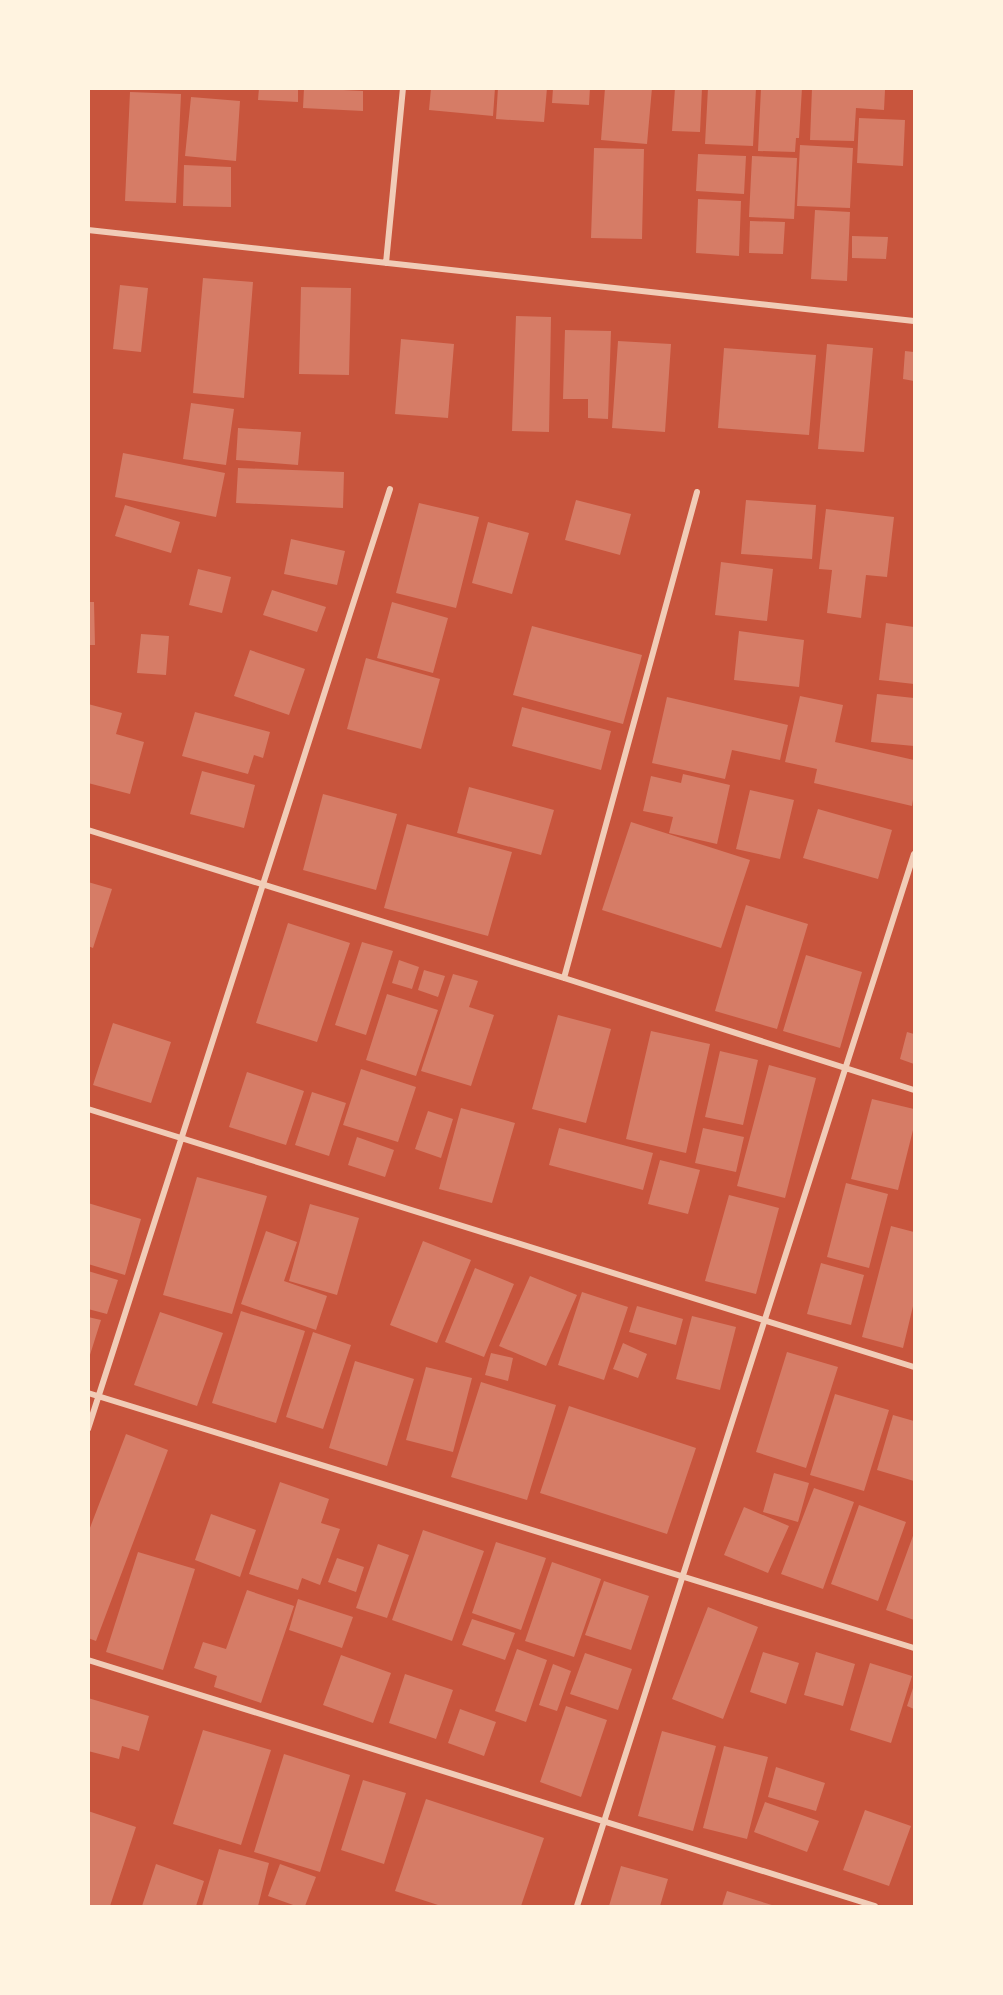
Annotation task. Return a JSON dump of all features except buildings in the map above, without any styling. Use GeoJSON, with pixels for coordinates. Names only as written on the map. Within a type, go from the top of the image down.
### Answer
{"type":"FeatureCollection","features":[{"type":"Feature","properties":{"kind":"street"},"geometry":{"type":"LineString","coordinates":[[386,263],[403,88]]}},
{"type":"Feature","properties":{"kind":"street"},"geometry":{"type":"LineString","coordinates":[[88,230],[915,321]]}},
{"type":"Feature","properties":{"kind":"street"},"geometry":{"type":"LineString","coordinates":[[88,1429],[390,489]]}},
{"type":"Feature","properties":{"kind":"street"},"geometry":{"type":"LineString","coordinates":[[564,978],[697,492]]}},
{"type":"Feature","properties":{"kind":"street"},"geometry":{"type":"LineString","coordinates":[[88,830],[915,1090]]}},
{"type":"Feature","properties":{"kind":"street"},"geometry":{"type":"LineString","coordinates":[[577,1906],[915,854]]}},
{"type":"Feature","properties":{"kind":"street"},"geometry":{"type":"LineString","coordinates":[[88,1109],[915,1367]]}},
{"type":"Feature","properties":{"kind":"street"},"geometry":{"type":"LineString","coordinates":[[88,1393],[915,1648]]}},
{"type":"Feature","properties":{"kind":"street"},"geometry":{"type":"LineString","coordinates":[[88,1659],[875,1906]]}}]}
